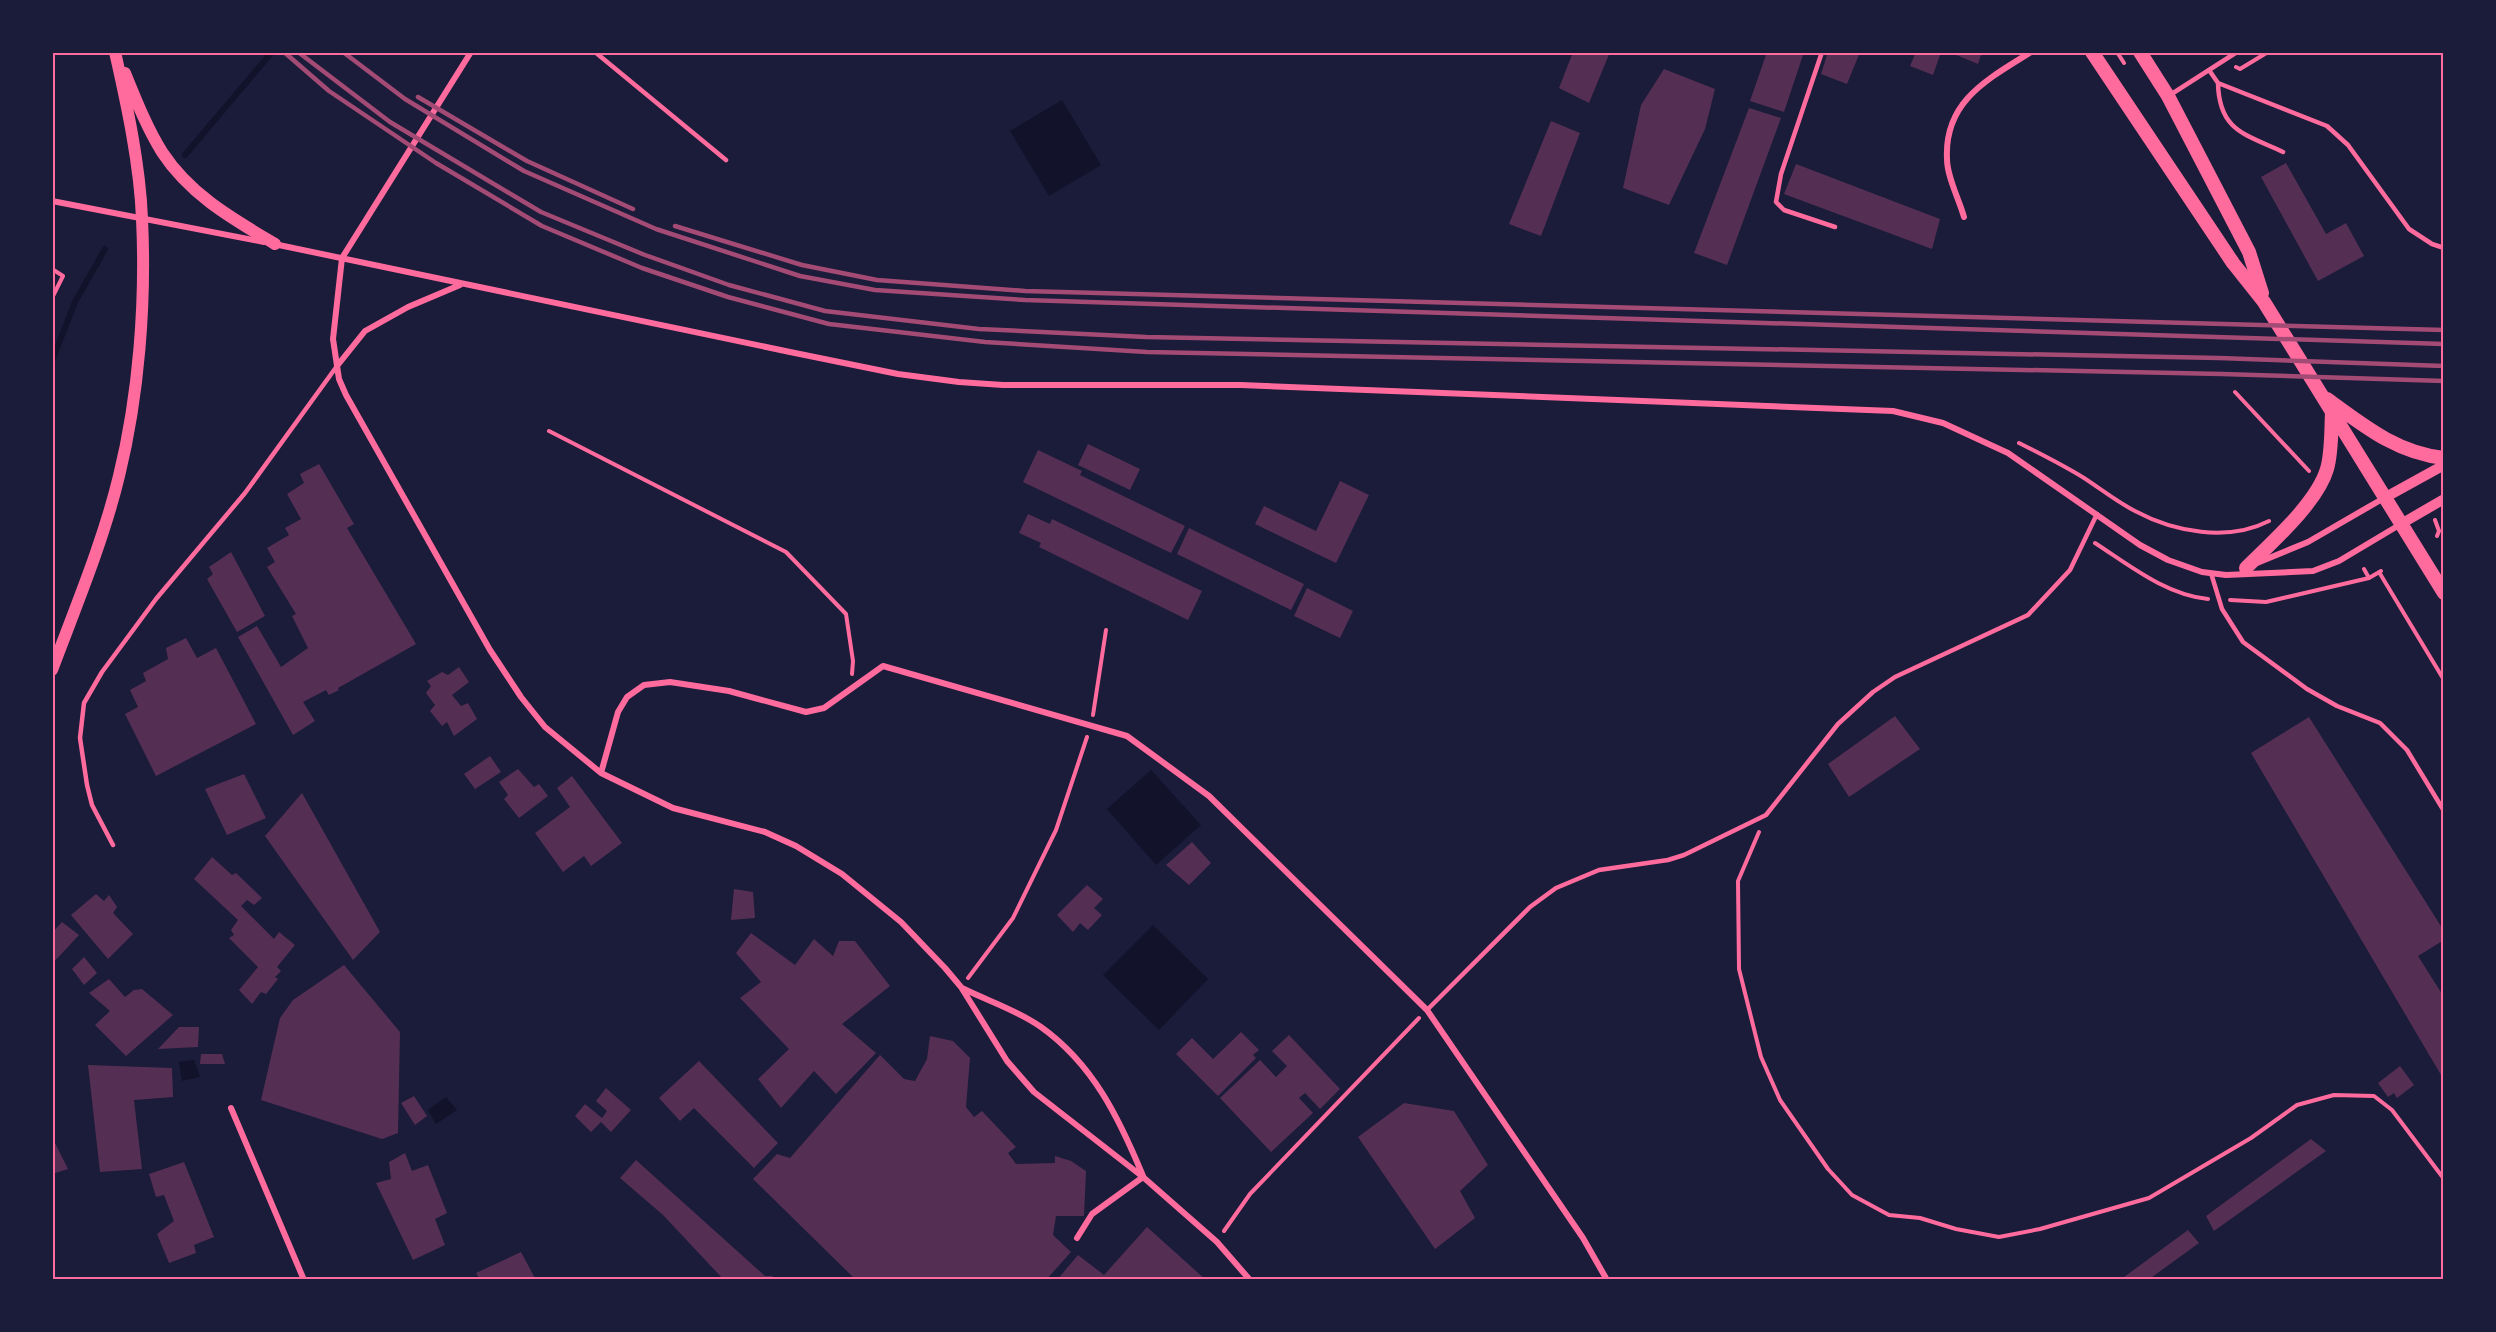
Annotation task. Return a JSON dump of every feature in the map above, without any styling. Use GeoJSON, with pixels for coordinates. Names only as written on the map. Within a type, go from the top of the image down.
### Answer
{"type":"FeatureCollection","features":[{"type":"Feature","properties":{"kind":"main road"},"geometry":{"type":"LineString","coordinates":[[2092,52],[2233,263],[2264,302],[2444,593]]}},
{"type":"Feature","properties":{"kind":"main road"},"geometry":{"type":"LineString","coordinates":[[2140,52],[2168,96],[2249,252],[2264,302]]}},
{"type":"Feature","properties":{"kind":"main road"},"geometry":{"type":"LineString","coordinates":[[52,670],[104,529],[119,477],[133,411],[142,280],[142,217],[127,111],[115,53]]}},
{"type":"Feature","properties":{"kind":"main road"},"geometry":{"type":"LineString","coordinates":[[115,53],[154,138],[183,178],[201,196],[275,244]]}},
{"type":"Feature","properties":{"kind":"main road"},"geometry":{"type":"LineString","coordinates":[[2320,395],[2394,445],[2428,456],[2444,458]]}},
{"type":"Feature","properties":{"kind":"main road"},"geometry":{"type":"LineString","coordinates":[[2246,568],[2276,538],[2322,482],[2328,466],[2332,413]]}},
{"type":"Feature","properties":{"kind":"street"},"geometry":{"type":"LineString","coordinates":[[471,52],[342,258],[333,339],[339,379],[346,395],[474,622],[521,697],[545,727],[601,773],[673,808],[765,832],[796,846],[842,874],[901,922],[961,987],[1007,1061],[1034,1092],[1143,1177],[1217,1242],[1250,1280]]}},
{"type":"Feature","properties":{"kind":"street"},"geometry":{"type":"LineString","coordinates":[[1964,217],[1946,161],[1948,135],[1963,104],[1977,86],[2031,52]]}},
{"type":"Feature","properties":{"kind":"street"},"geometry":{"type":"LineString","coordinates":[[52,201],[275,244],[460,285],[898,374],[959,382],[1003,385],[1253,386],[1852,407],[1918,415],[1988,443],[2027,465],[2140,545],[2168,560],[2211,573],[2226,575],[2313,571],[2339,561],[2444,499]]}},
{"type":"Feature","properties":{"kind":"street"},"geometry":{"type":"LineString","coordinates":[[337,366],[355,342],[372,327],[408,307],[460,285]]}},
{"type":"Feature","properties":{"kind":"street"},"geometry":{"type":"LineString","coordinates":[[2226,575],[2308,542],[2444,465]]}},
{"type":"Feature","properties":{"kind":"street"},"geometry":{"type":"LineString","coordinates":[[601,773],[618,712],[627,697],[644,685],[670,682],[729,691],[806,712],[824,708],[876,668],[888,667],[1132,739],[1209,796],[1427,1010],[1583,1238],[1607,1280]]}},
{"type":"Feature","properties":{"kind":"street"},"geometry":{"type":"LineString","coordinates":[[961,987],[1040,1026],[1080,1061],[1099,1085],[1143,1177]]}},
{"type":"Feature","properties":{"kind":"street"},"geometry":{"type":"LineString","coordinates":[[231,1108],[304,1280]]}},
{"type":"Feature","properties":{"kind":"street"},"geometry":{"type":"LineString","coordinates":[[1077,1238],[1092,1214],[1143,1177]]}},
{"type":"Feature","properties":{"kind":"lane"},"geometry":{"type":"LineString","coordinates":[[595,52],[726,160]]}},
{"type":"Feature","properties":{"kind":"lane"},"geometry":{"type":"LineString","coordinates":[[1822,52],[1781,174],[1776,202],[1784,210],[1835,227]]}},
{"type":"Feature","properties":{"kind":"lane"},"geometry":{"type":"LineString","coordinates":[[2168,96],[2237,52]]}},
{"type":"Feature","properties":{"kind":"lane"},"geometry":{"type":"LineString","coordinates":[[2209,70],[2218,83],[2327,126],[2348,145],[2409,229],[2432,244],[2444,248]]}},
{"type":"Feature","properties":{"kind":"lane"},"geometry":{"type":"LineString","coordinates":[[2218,83],[2218,103],[2234,129],[2283,152]]}},
{"type":"Feature","properties":{"kind":"lane"},"geometry":{"type":"LineString","coordinates":[[112,845],[92,805],[87,785],[80,738],[84,703],[102,672],[150,608],[245,493],[337,366]]}},
{"type":"Feature","properties":{"kind":"lane"},"geometry":{"type":"LineString","coordinates":[[1427,1010],[1530,907],[1556,888],[1599,870],[1684,855],[1766,815],[1838,724],[1873,692],[1894,678],[2028,615],[2070,570],[2097,514]]}},
{"type":"Feature","properties":{"kind":"lane"},"geometry":{"type":"LineString","coordinates":[[2211,573],[2222,609],[2243,642],[2307,688],[2337,706],[2380,723],[2407,750],[2444,812]]}},
{"type":"Feature","properties":{"kind":"path"},"geometry":{"type":"LineString","coordinates":[[2117,52],[2124,63]]}},
{"type":"Feature","properties":{"kind":"path"},"geometry":{"type":"LineString","coordinates":[[2227,59],[2232,66],[2240,69],[2268,52]]}},
{"type":"Feature","properties":{"kind":"path"},"geometry":{"type":"LineString","coordinates":[[52,269],[63,276],[52,298]]}},
{"type":"Feature","properties":{"kind":"path"},"geometry":{"type":"LineString","coordinates":[[2235,392],[2315,478]]}},
{"type":"Feature","properties":{"kind":"path"},"geometry":{"type":"LineString","coordinates":[[549,431],[786,552],[846,614],[853,661],[851,686]]}},
{"type":"Feature","properties":{"kind":"path"},"geometry":{"type":"LineString","coordinates":[[1988,443],[2019,443],[2070,470],[2135,512],[2160,523],[2193,530],[2228,532],[2243,531],[2274,518]]}},
{"type":"Feature","properties":{"kind":"path"},"geometry":{"type":"LineString","coordinates":[[2435,520],[2439,533]]}},
{"type":"Feature","properties":{"kind":"path"},"geometry":{"type":"LineString","coordinates":[[2364,569],[2369,578],[2380,571],[2444,680]]}},
{"type":"Feature","properties":{"kind":"path"},"geometry":{"type":"LineString","coordinates":[[961,987],[1013,918],[1056,830],[1091,726],[1106,630]]}},
{"type":"Feature","properties":{"kind":"path"},"geometry":{"type":"LineString","coordinates":[[1766,815],[1738,881],[1739,969],[1761,1057],[1780,1100],[1828,1169],[1852,1195],[1889,1215],[1920,1218],[1956,1229],[1999,1237],[2040,1228],[2149,1198],[2251,1138],[2297,1105],[2334,1095],[2374,1096],[2381,1101],[2392,1110],[2444,1179]]}},
{"type":"Feature","properties":{"kind":"path"},"geometry":{"type":"LineString","coordinates":[[1217,1242],[1250,1194],[1427,1010]]}},
{"type":"Feature","properties":{"kind":"shaded area"},"geometry":{"type":"Polygon","coordinates":[[[1062,100],[1101,165],[1049,196],[1010,131],[1062,100]]]}},
{"type":"Feature","properties":{"kind":"shaded area"},"geometry":{"type":"Polygon","coordinates":[[[1151,770],[1201,825],[1156,865],[1107,809],[1151,770]]]}},
{"type":"Feature","properties":{"kind":"shaded area"},"geometry":{"type":"Polygon","coordinates":[[[1153,925],[1208,979],[1159,1030],[1103,975],[1153,925]]]}},
{"type":"Feature","properties":{"kind":"shaded area"},"geometry":{"type":"Polygon","coordinates":[[[194,1060],[200,1077],[182,1081],[179,1062],[194,1060]]]}},
{"type":"Feature","properties":{"kind":"shaded area"},"geometry":{"type":"Polygon","coordinates":[[[446,1097],[457,1110],[436,1124],[428,1110],[446,1097]]]}},
{"type":"Feature","properties":{"kind":"building"},"geometry":{"type":"Polygon","coordinates":[[[1573,52],[1610,52],[1589,103],[1559,88],[1573,52]]]}},
{"type":"Feature","properties":{"kind":"building"},"geometry":{"type":"Polygon","coordinates":[[[1767,52],[1804,52],[1784,112],[1750,101],[1767,52]]]}},
{"type":"Feature","properties":{"kind":"building"},"geometry":{"type":"Polygon","coordinates":[[[1828,52],[1860,52],[1847,84],[1821,74],[1828,52]]]}},
{"type":"Feature","properties":{"kind":"building"},"geometry":{"type":"Polygon","coordinates":[[[1916,52],[1941,52],[1933,75],[1910,66],[1916,52]]]}},
{"type":"Feature","properties":{"kind":"building"},"geometry":{"type":"Polygon","coordinates":[[[1949,52],[1982,52],[1978,64],[1949,52]]]}},
{"type":"Feature","properties":{"kind":"building"},"geometry":{"type":"Polygon","coordinates":[[[1664,69],[1715,89],[1705,129],[1669,205],[1623,188],[1641,105],[1664,69]]]}},
{"type":"Feature","properties":{"kind":"building"},"geometry":{"type":"Polygon","coordinates":[[[1749,108],[1781,118],[1727,265],[1694,253],[1749,108]]]}},
{"type":"Feature","properties":{"kind":"building"},"geometry":{"type":"Polygon","coordinates":[[[1551,121],[1580,133],[1541,236],[1509,224],[1551,121]]]}},
{"type":"Feature","properties":{"kind":"building"},"geometry":{"type":"Polygon","coordinates":[[[2286,163],[2326,234],[2346,223],[2364,256],[2318,281],[2261,177],[2286,163]]]}},
{"type":"Feature","properties":{"kind":"building"},"geometry":{"type":"Polygon","coordinates":[[[1796,164],[1940,219],[1932,249],[1784,194],[1796,164]]]}},
{"type":"Feature","properties":{"kind":"building"},"geometry":{"type":"Polygon","coordinates":[[[1088,444],[1140,469],[1130,490],[1078,465],[1088,444]]]}},
{"type":"Feature","properties":{"kind":"building"},"geometry":{"type":"Polygon","coordinates":[[[1038,450],[1082,471],[1080,475],[1185,526],[1171,553],[1023,482],[1038,450]]]}},
{"type":"Feature","properties":{"kind":"building"},"geometry":{"type":"Polygon","coordinates":[[[319,464],[354,524],[347,528],[416,644],[338,688],[339,690],[329,695],[326,690],[303,702],[315,721],[293,735],[238,637],[257,626],[281,667],[308,648],[292,616],[296,614],[267,567],[275,562],[267,548],[289,535],[285,528],[301,519],[287,494],[304,483],[300,474],[319,464]]]}},
{"type":"Feature","properties":{"kind":"building"},"geometry":{"type":"Polygon","coordinates":[[[1340,481],[1369,495],[1336,563],[1255,524],[1264,506],[1316,531],[1340,481]]]}},
{"type":"Feature","properties":{"kind":"building"},"geometry":{"type":"Polygon","coordinates":[[[1028,514],[1050,524],[1052,519],[1202,591],[1188,620],[1039,547],[1041,543],[1019,533],[1028,514]]]}},
{"type":"Feature","properties":{"kind":"building"},"geometry":{"type":"Polygon","coordinates":[[[1189,528],[1304,584],[1291,610],[1177,554],[1189,528]]]}},
{"type":"Feature","properties":{"kind":"building"},"geometry":{"type":"Polygon","coordinates":[[[231,552],[265,616],[237,632],[207,579],[213,574],[209,567],[231,552]]]}},
{"type":"Feature","properties":{"kind":"building"},"geometry":{"type":"Polygon","coordinates":[[[1307,588],[1353,611],[1340,638],[1294,616],[1307,588]]]}},
{"type":"Feature","properties":{"kind":"building"},"geometry":{"type":"Polygon","coordinates":[[[186,638],[197,658],[216,648],[256,724],[156,776],[125,714],[138,707],[130,690],[146,681],[143,673],[168,659],[166,648],[186,638]]]}},
{"type":"Feature","properties":{"kind":"building"},"geometry":{"type":"Polygon","coordinates":[[[459,667],[469,682],[452,695],[461,706],[468,703],[477,719],[454,736],[447,722],[442,726],[430,711],[435,705],[426,693],[431,686],[427,681],[442,672],[448,675],[459,667]]]}},
{"type":"Feature","properties":{"kind":"building"},"geometry":{"type":"Polygon","coordinates":[[[1895,716],[1920,749],[1849,797],[1828,764],[1895,716]]]}},
{"type":"Feature","properties":{"kind":"building"},"geometry":{"type":"Polygon","coordinates":[[[2309,717],[2444,931],[2444,940],[2418,956],[2444,997],[2444,1080],[2251,753],[2309,717]]]}},
{"type":"Feature","properties":{"kind":"building"},"geometry":{"type":"Polygon","coordinates":[[[490,756],[501,772],[475,789],[464,774],[490,756]]]}},
{"type":"Feature","properties":{"kind":"building"},"geometry":{"type":"Polygon","coordinates":[[[518,769],[534,787],[539,784],[548,796],[519,818],[504,799],[508,795],[499,782],[518,769]]]}},
{"type":"Feature","properties":{"kind":"building"},"geometry":{"type":"Polygon","coordinates":[[[244,774],[266,818],[227,835],[205,789],[244,774]]]}},
{"type":"Feature","properties":{"kind":"building"},"geometry":{"type":"Polygon","coordinates":[[[572,776],[622,843],[591,866],[584,856],[563,872],[535,833],[570,807],[557,788],[572,776]]]}},
{"type":"Feature","properties":{"kind":"building"},"geometry":{"type":"Polygon","coordinates":[[[302,793],[380,932],[353,960],[265,836],[302,793]]]}},
{"type":"Feature","properties":{"kind":"building"},"geometry":{"type":"Polygon","coordinates":[[[1192,842],[1211,863],[1189,885],[1166,865],[1192,842]]]}},
{"type":"Feature","properties":{"kind":"building"},"geometry":{"type":"Polygon","coordinates":[[[212,857],[232,875],[236,873],[262,898],[254,905],[247,900],[241,906],[274,939],[279,932],[295,945],[277,967],[281,971],[275,977],[278,979],[266,994],[261,992],[252,1004],[239,990],[258,967],[229,938],[234,935],[231,930],[238,920],[194,879],[212,857]]]}},
{"type":"Feature","properties":{"kind":"building"},"geometry":{"type":"Polygon","coordinates":[[[1087,885],[1103,899],[1094,908],[1102,915],[1088,930],[1080,923],[1073,932],[1057,915],[1087,885]]]}},
{"type":"Feature","properties":{"kind":"building"},"geometry":{"type":"Polygon","coordinates":[[[734,889],[753,892],[755,918],[731,920],[734,889]]]}},
{"type":"Feature","properties":{"kind":"building"},"geometry":{"type":"Polygon","coordinates":[[[96,894],[104,901],[109,895],[117,907],[113,913],[133,934],[108,959],[71,915],[96,894]]]}},
{"type":"Feature","properties":{"kind":"building"},"geometry":{"type":"Polygon","coordinates":[[[62,922],[79,935],[52,964],[52,933],[62,922]]]}},
{"type":"Feature","properties":{"kind":"building"},"geometry":{"type":"Polygon","coordinates":[[[751,933],[795,965],[814,939],[833,956],[839,941],[855,941],[890,986],[842,1024],[876,1053],[836,1094],[814,1071],[781,1108],[758,1079],[789,1049],[740,998],[761,982],[736,953],[751,933]]]}},
{"type":"Feature","properties":{"kind":"building"},"geometry":{"type":"Polygon","coordinates":[[[84,957],[97,973],[84,985],[72,969],[84,957]]]}},
{"type":"Feature","properties":{"kind":"building"},"geometry":{"type":"Polygon","coordinates":[[[344,965],[400,1032],[398,1133],[382,1139],[261,1100],[280,1018],[293,1000],[344,965]]]}},
{"type":"Feature","properties":{"kind":"building"},"geometry":{"type":"Polygon","coordinates":[[[109,979],[125,997],[134,990],[142,989],[173,1015],[126,1056],[95,1025],[110,1011],[89,993],[109,979]]]}},
{"type":"Feature","properties":{"kind":"building"},"geometry":{"type":"Polygon","coordinates":[[[179,1027],[199,1027],[198,1047],[158,1049],[179,1027]]]}},
{"type":"Feature","properties":{"kind":"building"},"geometry":{"type":"Polygon","coordinates":[[[1241,1032],[1259,1050],[1253,1055],[1256,1058],[1218,1096],[1176,1054],[1192,1038],[1213,1059],[1241,1032]]]}},
{"type":"Feature","properties":{"kind":"building"},"geometry":{"type":"Polygon","coordinates":[[[1289,1035],[1340,1089],[1320,1109],[1305,1093],[1299,1098],[1313,1113],[1271,1152],[1220,1098],[1260,1060],[1276,1077],[1287,1066],[1272,1051],[1289,1035]]]}},
{"type":"Feature","properties":{"kind":"building"},"geometry":{"type":"Polygon","coordinates":[[[930,1036],[953,1041],[970,1058],[966,1107],[974,1117],[982,1111],[1016,1147],[1008,1153],[1016,1164],[1055,1163],[1055,1156],[1071,1161],[1086,1171],[1084,1216],[1056,1216],[1053,1235],[1071,1252],[1046,1280],[856,1280],[753,1179],[777,1154],[790,1158],[880,1055],[904,1079],[915,1081],[927,1059],[930,1036]]]}},
{"type":"Feature","properties":{"kind":"building"},"geometry":{"type":"Polygon","coordinates":[[[201,1054],[222,1054],[225,1064],[200,1064],[201,1054]]]}},
{"type":"Feature","properties":{"kind":"building"},"geometry":{"type":"Polygon","coordinates":[[[699,1061],[778,1143],[754,1168],[694,1108],[680,1121],[659,1098],[699,1061]]]}},
{"type":"Feature","properties":{"kind":"building"},"geometry":{"type":"Polygon","coordinates":[[[88,1065],[172,1068],[173,1097],[134,1100],[142,1169],[100,1172],[88,1065]]]}},
{"type":"Feature","properties":{"kind":"building"},"geometry":{"type":"Polygon","coordinates":[[[2400,1066],[2414,1085],[2397,1098],[2394,1093],[2388,1097],[2378,1083],[2400,1066]]]}},
{"type":"Feature","properties":{"kind":"building"},"geometry":{"type":"Polygon","coordinates":[[[606,1088],[631,1110],[611,1132],[601,1122],[591,1132],[575,1116],[585,1104],[602,1118],[607,1111],[596,1101],[606,1088]]]}},
{"type":"Feature","properties":{"kind":"building"},"geometry":{"type":"Polygon","coordinates":[[[414,1096],[427,1116],[415,1125],[401,1103],[414,1096]]]}},
{"type":"Feature","properties":{"kind":"building"},"geometry":{"type":"Polygon","coordinates":[[[1404,1103],[1454,1111],[1488,1165],[1460,1191],[1475,1218],[1435,1249],[1358,1137],[1404,1103]]]}},
{"type":"Feature","properties":{"kind":"building"},"geometry":{"type":"Polygon","coordinates":[[[52,1137],[68,1169],[52,1174],[52,1137]]]}},
{"type":"Feature","properties":{"kind":"building"},"geometry":{"type":"Polygon","coordinates":[[[2311,1139],[2326,1151],[2214,1231],[2206,1216],[2311,1139]]]}},
{"type":"Feature","properties":{"kind":"building"},"geometry":{"type":"Polygon","coordinates":[[[405,1153],[412,1171],[428,1165],[447,1213],[435,1219],[445,1245],[413,1260],[376,1183],[391,1179],[389,1162],[405,1153]]]}},
{"type":"Feature","properties":{"kind":"building"},"geometry":{"type":"Polygon","coordinates":[[[636,1160],[765,1276],[772,1276],[776,1280],[724,1280],[663,1215],[620,1178],[636,1160]]]}},
{"type":"Feature","properties":{"kind":"building"},"geometry":{"type":"Polygon","coordinates":[[[184,1162],[214,1237],[194,1245],[196,1253],[169,1263],[157,1234],[174,1221],[164,1195],[156,1197],[149,1174],[184,1162]]]}},
{"type":"Feature","properties":{"kind":"building"},"geometry":{"type":"Polygon","coordinates":[[[1147,1227],[1206,1280],[1057,1280],[1078,1255],[1104,1275],[1147,1227]]]}},
{"type":"Feature","properties":{"kind":"building"},"geometry":{"type":"Polygon","coordinates":[[[2188,1230],[2199,1243],[2148,1280],[2120,1280],[2188,1230]]]}},
{"type":"Feature","properties":{"kind":"building"},"geometry":{"type":"Polygon","coordinates":[[[521,1252],[536,1280],[480,1280],[476,1273],[521,1252]]]}},
{"type":"Feature","properties":{"kind":"waterway"},"geometry":{"type":"LineString","coordinates":[[185,155],[272,52]]}},
{"type":"Feature","properties":{"kind":"waterway"},"geometry":{"type":"LineString","coordinates":[[52,361],[75,302],[105,249]]}},
{"type":"Feature","properties":{"kind":"railway"},"geometry":{"type":"LineString","coordinates":[[284,52],[329,91],[436,163],[542,226],[642,268],[728,297],[829,324],[985,342],[1147,352],[2222,374],[2444,381]]}},
{"type":"Feature","properties":{"kind":"railway"},"geometry":{"type":"LineString","coordinates":[[298,52],[390,122],[541,212],[645,255],[729,285],[825,311],[979,329],[1146,337],[2219,358],[2444,366]]}},
{"type":"Feature","properties":{"kind":"railway"},"geometry":{"type":"LineString","coordinates":[[343,52],[405,99],[524,171],[656,229],[800,276],[875,290],[1025,300],[2444,344]]}},
{"type":"Feature","properties":{"kind":"railway"},"geometry":{"type":"LineString","coordinates":[[418,97],[527,161],[633,209]]}},
{"type":"Feature","properties":{"kind":"railway"},"geometry":{"type":"LineString","coordinates":[[675,226],[802,265],[877,280],[1025,291],[2444,330]]}}]}
